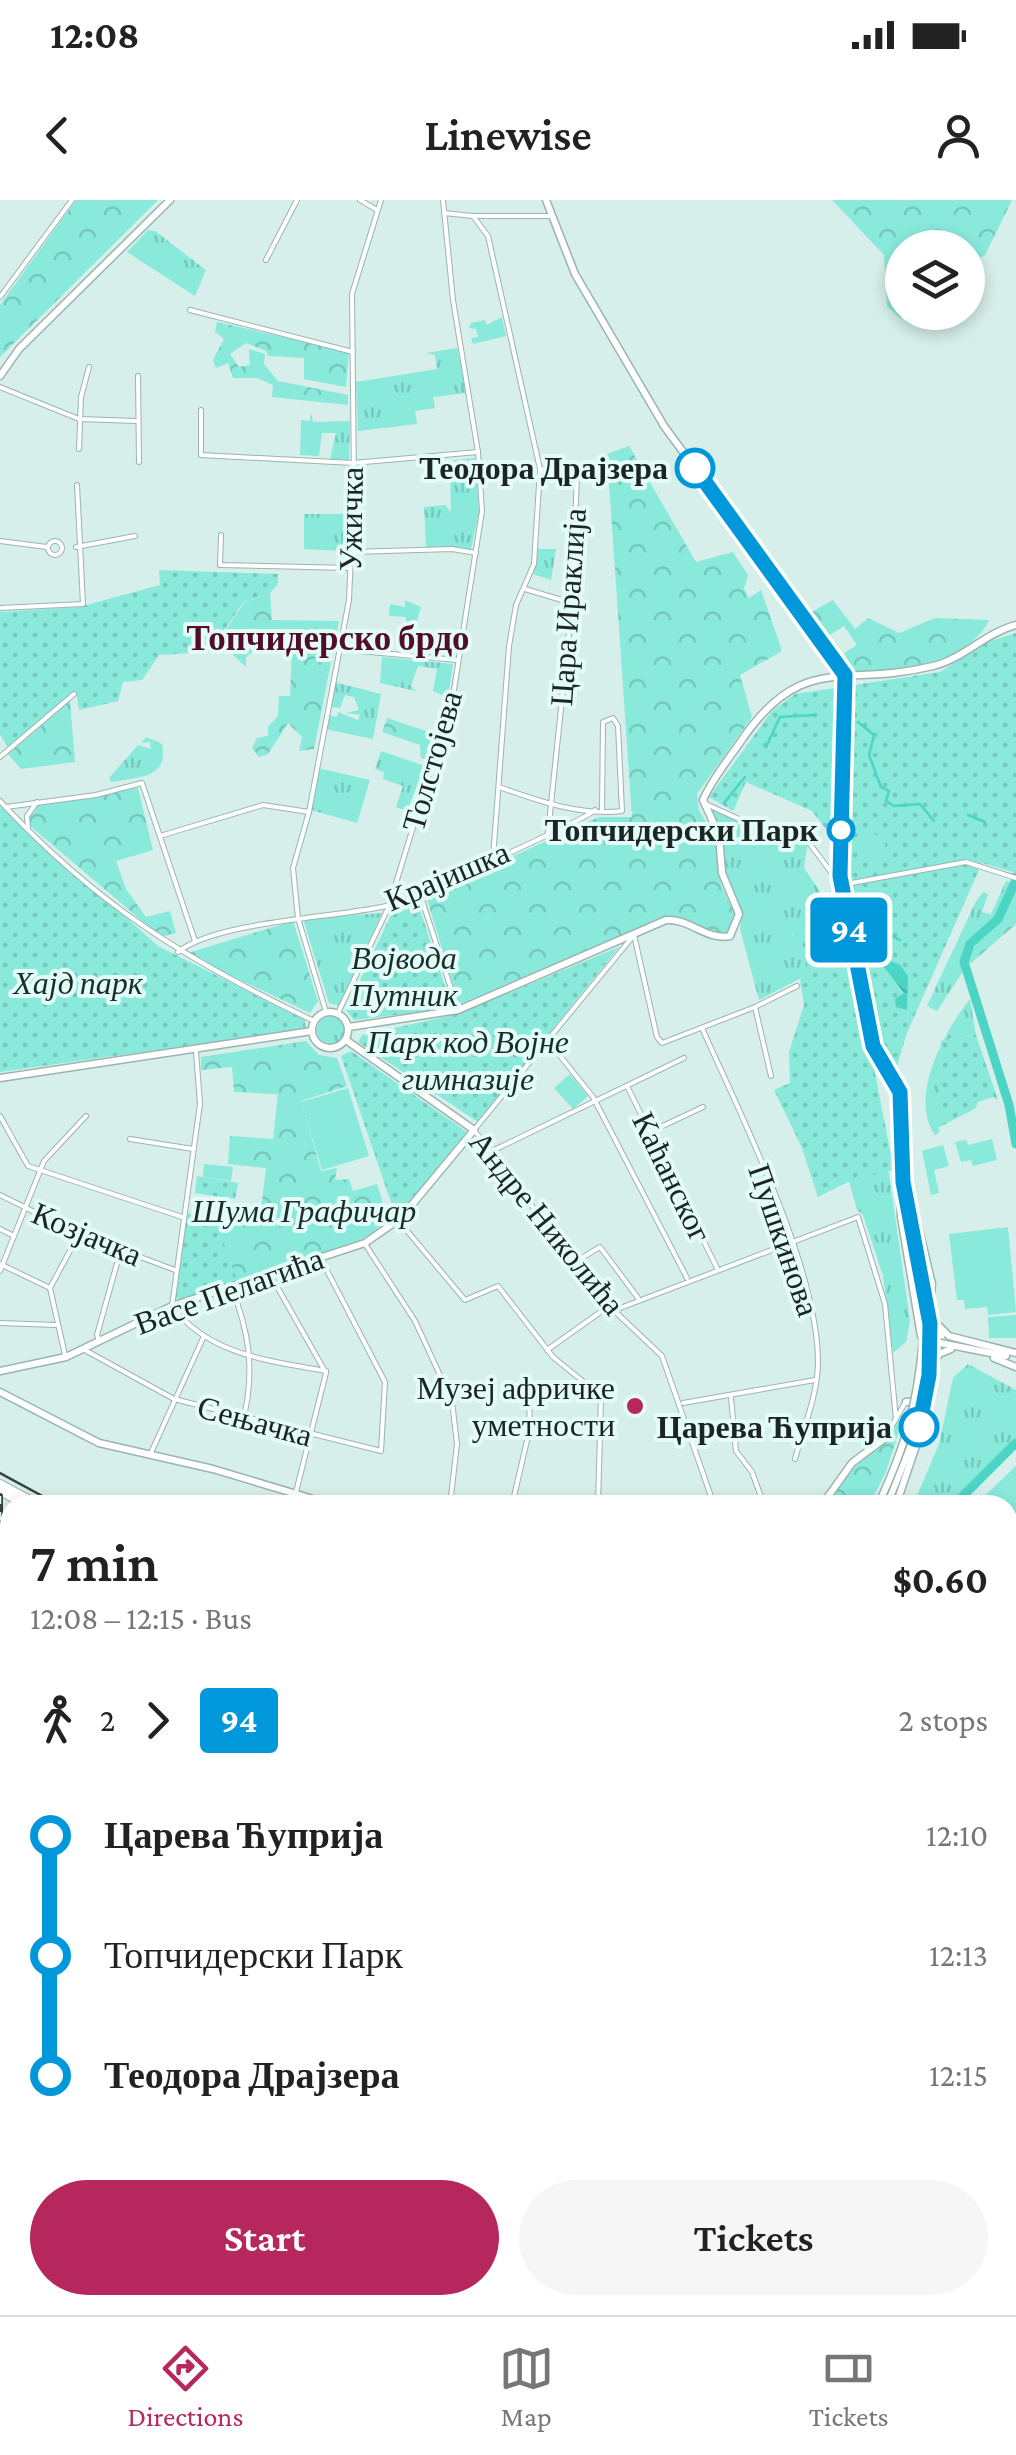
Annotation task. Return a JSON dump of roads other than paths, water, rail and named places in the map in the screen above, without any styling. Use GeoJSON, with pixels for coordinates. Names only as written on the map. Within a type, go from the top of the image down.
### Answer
{"type":"FeatureCollection","features":[{"type":"Feature","properties":{"kind":"main road"},"geometry":{"type":"LineString","coordinates":[[0,366],[170,200]]}},
{"type":"Feature","properties":{"kind":"main road"},"geometry":{"type":"LineString","coordinates":[[546,200],[576,274],[664,426],[845,675],[841,882],[873,1046],[900,1088],[901,1217],[925,1352]]}},
{"type":"Feature","properties":{"kind":"main road"},"geometry":{"type":"LineString","coordinates":[[0,376],[19,349]]}},
{"type":"Feature","properties":{"kind":"main road"},"geometry":{"type":"LineString","coordinates":[[349,1027],[458,1010],[670,919],[722,938],[736,929],[739,914],[722,874],[719,834],[703,804],[704,795],[770,702],[794,687],[845,675],[939,665],[986,635],[1016,625]]}},
{"type":"Feature","properties":{"kind":"main road"},"geometry":{"type":"LineString","coordinates":[[326,1012],[338,1013],[349,1027],[346,1040],[338,1046],[326,1047],[316,1042],[312,1031],[314,1021],[326,1012]]}},
{"type":"Feature","properties":{"kind":"main road"},"geometry":{"type":"LineString","coordinates":[[0,1078],[312,1031]]}},
{"type":"Feature","properties":{"kind":"main road","name":"Андре Николића"},"geometry":{"type":"LineString","coordinates":[[346,1040],[474,1130]]}},
{"type":"Feature","properties":{"kind":"main road","name":"Васе Пелагића"},"geometry":{"type":"LineString","coordinates":[[0,1371],[66,1357],[172,1306],[365,1243],[398,1220],[474,1130]]}},
{"type":"Feature","properties":{"kind":"main road"},"geometry":{"type":"LineString","coordinates":[[900,1495],[921,1441],[929,1371],[902,1170]]}},
{"type":"Feature","properties":{"kind":"main road"},"geometry":{"type":"LineString","coordinates":[[888,1495],[904,1460],[919,1405],[932,1279],[902,1170]]}},
{"type":"Feature","properties":{"kind":"main road"},"geometry":{"type":"LineString","coordinates":[[887,1495],[913,1420],[930,1316],[914,1253]]}},
{"type":"Feature","properties":{"kind":"main road"},"geometry":{"type":"LineString","coordinates":[[930,1316],[948,1336]]}},
{"type":"Feature","properties":{"kind":"main road"},"geometry":{"type":"LineString","coordinates":[[926,1336],[948,1336],[990,1352],[1016,1356]]}},
{"type":"Feature","properties":{"kind":"main road"},"geometry":{"type":"LineString","coordinates":[[926,1336],[954,1348],[1016,1356]]}},
{"type":"Feature","properties":{"kind":"main road"},"geometry":{"type":"LineString","coordinates":[[929,1371],[938,1355],[954,1348]]}},
{"type":"Feature","properties":{"kind":"main road"},"geometry":{"type":"LineString","coordinates":[[990,1352],[1016,1367]]}},
{"type":"Feature","properties":{"kind":"main road"},"geometry":{"type":"LineString","coordinates":[[0,1392],[96,1442],[299,1495]]}},
{"type":"Feature","properties":{"kind":"main road"},"geometry":{"type":"LineString","coordinates":[[906,1402],[919,1405]]}},
{"type":"Feature","properties":{"kind":"main road"},"geometry":{"type":"LineString","coordinates":[[887,1495],[921,1420]]}},
{"type":"Feature","properties":{"kind":"main road"},"geometry":{"type":"LineString","coordinates":[[829,1495],[852,1463],[885,1438]]}},
{"type":"Feature","properties":{"kind":"street"},"geometry":{"type":"LineString","coordinates":[[266,260],[297,200]]}},
{"type":"Feature","properties":{"kind":"street"},"geometry":{"type":"LineString","coordinates":[[360,200],[377,210]]}},
{"type":"Feature","properties":{"kind":"street","name":"Ужичка"},"geometry":{"type":"LineString","coordinates":[[326,1012],[298,918],[294,868],[309,812],[350,568],[353,288],[381,200]]}},
{"type":"Feature","properties":{"kind":"street","name":"Толстојева"},"geometry":{"type":"LineString","coordinates":[[338,1013],[390,906],[453,696],[482,511],[478,452],[442,200]]}},
{"type":"Feature","properties":{"kind":"street"},"geometry":{"type":"LineString","coordinates":[[0,296],[2,287],[69,201]]}},
{"type":"Feature","properties":{"kind":"street"},"geometry":{"type":"LineString","coordinates":[[444,213],[550,216]]}},
{"type":"Feature","properties":{"kind":"street","name":"Цара Ираклија"},"geometry":{"type":"LineString","coordinates":[[473,216],[488,236],[540,469],[576,472],[572,603],[548,833]]}},
{"type":"Feature","properties":{"kind":"street"},"geometry":{"type":"LineString","coordinates":[[190,310],[353,352]]}},
{"type":"Feature","properties":{"kind":"street"},"geometry":{"type":"LineString","coordinates":[[79,448],[79,419],[90,367]]}},
{"type":"Feature","properties":{"kind":"street"},"geometry":{"type":"LineString","coordinates":[[138,376],[139,462]]}},
{"type":"Feature","properties":{"kind":"street"},"geometry":{"type":"LineString","coordinates":[[0,388],[79,419],[138,421]]}},
{"type":"Feature","properties":{"kind":"street"},"geometry":{"type":"LineString","coordinates":[[202,410],[202,455],[353,462],[478,452]]}},
{"type":"Feature","properties":{"kind":"street"},"geometry":{"type":"LineString","coordinates":[[492,858],[511,632],[518,599],[534,564],[540,469]]}},
{"type":"Feature","properties":{"kind":"street"},"geometry":{"type":"LineString","coordinates":[[0,608],[82,604],[76,546],[77,485]]}},
{"type":"Feature","properties":{"kind":"street"},"geometry":{"type":"LineString","coordinates":[[221,535],[220,565],[350,568]]}},
{"type":"Feature","properties":{"kind":"street"},"geometry":{"type":"LineString","coordinates":[[76,546],[135,536]]}},
{"type":"Feature","properties":{"kind":"street"},"geometry":{"type":"LineString","coordinates":[[0,541],[47,547]]}},
{"type":"Feature","properties":{"kind":"street"},"geometry":{"type":"LineString","coordinates":[[351,552],[452,549],[476,553]]}},
{"type":"Feature","properties":{"kind":"street"},"geometry":{"type":"LineString","coordinates":[[525,589],[572,603]]}},
{"type":"Feature","properties":{"kind":"street"},"geometry":{"type":"LineString","coordinates":[[338,649],[457,660]]}},
{"type":"Feature","properties":{"kind":"street"},"geometry":{"type":"LineString","coordinates":[[0,757],[74,694]]}},
{"type":"Feature","properties":{"kind":"street"},"geometry":{"type":"LineString","coordinates":[[499,787],[551,806],[602,811],[622,811],[618,726],[613,718],[604,722],[602,811]]}},
{"type":"Feature","properties":{"kind":"street"},"geometry":{"type":"LineString","coordinates":[[6,807],[96,795],[142,784],[195,942]]}},
{"type":"Feature","properties":{"kind":"street"},"geometry":{"type":"LineString","coordinates":[[0,801],[109,904],[178,952],[314,1021]]}},
{"type":"Feature","properties":{"kind":"street"},"geometry":{"type":"LineString","coordinates":[[28,828],[29,812],[37,801]]}},
{"type":"Feature","properties":{"kind":"street"},"geometry":{"type":"LineString","coordinates":[[703,804],[769,832],[803,835],[841,882],[970,862],[1013,877]]}},
{"type":"Feature","properties":{"kind":"street"},"geometry":{"type":"LineString","coordinates":[[160,836],[262,805],[309,812]]}},
{"type":"Feature","properties":{"kind":"street","name":"Крајишка"},"geometry":{"type":"LineString","coordinates":[[178,952],[195,942],[298,918],[390,906],[594,810]]}},
{"type":"Feature","properties":{"kind":"street"},"geometry":{"type":"LineString","coordinates":[[419,891],[458,1010]]}},
{"type":"Feature","properties":{"kind":"street"},"geometry":{"type":"LineString","coordinates":[[634,935],[657,1036],[665,1042],[797,986]]}},
{"type":"Feature","properties":{"kind":"street"},"geometry":{"type":"LineString","coordinates":[[474,1130],[634,935]]}},
{"type":"Feature","properties":{"kind":"street"},"geometry":{"type":"LineString","coordinates":[[755,1007],[771,1076]]}},
{"type":"Feature","properties":{"kind":"street","name":"Пушкинова"},"geometry":{"type":"LineString","coordinates":[[702,1028],[791,1239],[813,1324],[815,1380],[795,1460]]}},
{"type":"Feature","properties":{"kind":"street"},"geometry":{"type":"LineString","coordinates":[[549,1042],[595,1101],[688,1280]]}},
{"type":"Feature","properties":{"kind":"street"},"geometry":{"type":"LineString","coordinates":[[196,1050],[201,1089],[172,1306],[204,1336],[251,1358],[326,1371]]}},
{"type":"Feature","properties":{"kind":"street"},"geometry":{"type":"LineString","coordinates":[[492,1151],[684,1058]]}},
{"type":"Feature","properties":{"kind":"street","name":"Каћанског"},"geometry":{"type":"LineString","coordinates":[[626,1086],[717,1268]]}},
{"type":"Feature","properties":{"kind":"street"},"geometry":{"type":"LineString","coordinates":[[650,1132],[703,1108]]}},
{"type":"Feature","properties":{"kind":"street"},"geometry":{"type":"LineString","coordinates":[[0,1116],[24,1162],[182,1217]]}},
{"type":"Feature","properties":{"kind":"street"},"geometry":{"type":"LineString","coordinates":[[50,1288],[1,1267],[46,1158],[86,1116]]}},
{"type":"Feature","properties":{"kind":"street","name":"Андре Николића"},"geometry":{"type":"LineString","coordinates":[[474,1130],[611,1308],[662,1356],[711,1495]]}},
{"type":"Feature","properties":{"kind":"street"},"geometry":{"type":"LineString","coordinates":[[130,1140],[193,1149]]}},
{"type":"Feature","properties":{"kind":"street","name":"Козјачка"},"geometry":{"type":"LineString","coordinates":[[0,1196],[79,1234],[175,1270]]}},
{"type":"Feature","properties":{"kind":"street"},"geometry":{"type":"LineString","coordinates":[[548,1350],[611,1308],[854,1216],[862,1221],[892,1340],[892,1411],[896,1419]]}},
{"type":"Feature","properties":{"kind":"street"},"geometry":{"type":"LineString","coordinates":[[398,1220],[464,1300],[496,1285],[548,1350],[604,1401],[599,1495]]}},
{"type":"Feature","properties":{"kind":"street"},"geometry":{"type":"LineString","coordinates":[[0,1229],[14,1236]]}},
{"type":"Feature","properties":{"kind":"street"},"geometry":{"type":"LineString","coordinates":[[66,1357],[50,1288],[79,1234]]}},
{"type":"Feature","properties":{"kind":"street"},"geometry":{"type":"LineString","coordinates":[[365,1243],[415,1320],[452,1400],[457,1444],[451,1495]]}},
{"type":"Feature","properties":{"kind":"street"},"geometry":{"type":"LineString","coordinates":[[574,1262],[600,1246],[639,1299]]}},
{"type":"Feature","properties":{"kind":"street"},"geometry":{"type":"LineString","coordinates":[[100,1341],[97,1334],[121,1249]]}},
{"type":"Feature","properties":{"kind":"street","name":"Сењачка"},"geometry":{"type":"LineString","coordinates":[[83,1350],[174,1399],[381,1451],[386,1394],[370,1347],[320,1256]]}},
{"type":"Feature","properties":{"kind":"street"},"geometry":{"type":"LineString","coordinates":[[268,1272],[326,1371],[296,1492]]}},
{"type":"Feature","properties":{"kind":"street"},"geometry":{"type":"LineString","coordinates":[[231,1286],[247,1325],[251,1358],[244,1417]]}},
{"type":"Feature","properties":{"kind":"street"},"geometry":{"type":"LineString","coordinates":[[0,1323],[56,1325]]}},
{"type":"Feature","properties":{"kind":"street"},"geometry":{"type":"LineString","coordinates":[[150,1455],[204,1336]]}},
{"type":"Feature","properties":{"kind":"street"},"geometry":{"type":"LineString","coordinates":[[681,1404],[815,1380]]}},
{"type":"Feature","properties":{"kind":"street"},"geometry":{"type":"LineString","coordinates":[[514,1495],[529,1432],[530,1388]]}},
{"type":"Feature","properties":{"kind":"street"},"geometry":{"type":"LineString","coordinates":[[731,1397],[736,1452],[754,1475],[761,1495]]}},
{"type":"Feature","properties":{"kind":"street"},"geometry":{"type":"LineString","coordinates":[[885,1438],[906,1402]]}},
{"type":"Feature","properties":{"kind":"water"},"geometry":{"type":"Polygon","coordinates":[[[884,958],[900,965],[908,976],[907,1010],[896,1007],[895,999],[904,993],[884,967],[884,958]]]}},
{"type":"Feature","properties":{"kind":"waterway"},"geometry":{"type":"LineString","coordinates":[[766,747],[780,717],[815,715]]}},
{"type":"Feature","properties":{"kind":"waterway"},"geometry":{"type":"LineString","coordinates":[[858,722],[874,735],[869,755],[881,787],[889,791],[886,801],[894,806],[920,804],[934,821]]}},
{"type":"Feature","properties":{"kind":"waterway"},"geometry":{"type":"LineString","coordinates":[[724,803],[745,777]]}},
{"type":"Feature","properties":{"kind":"waterway"},"geometry":{"type":"LineString","coordinates":[[968,815],[985,822]]}},
{"type":"Feature","properties":{"kind":"waterway"},"geometry":{"type":"LineString","coordinates":[[1016,880],[998,919],[970,944],[964,962],[1009,1105],[1016,1144]]}},
{"type":"Feature","properties":{"kind":"waterway"},"geometry":{"type":"LineString","coordinates":[[876,928],[900,940]]}},
{"type":"Feature","properties":{"kind":"waterway"},"geometry":{"type":"LineString","coordinates":[[964,1495],[1016,1443]]}},
{"type":"Feature","properties":{"kind":"tram line"},"geometry":{"type":"LineString","coordinates":[[0,1473],[41,1495]]}},
{"type":"Feature","properties":{"kind":"railway"},"geometry":{"type":"LineString","coordinates":[[0,1496],[0,1551]]}},
{"type":"Feature","properties":{"kind":"place","name":"Теодора Драјзера"},"geometry":{"type":"Point","coordinates":[695,468]}},
{"type":"Feature","properties":{"kind":"place","name":"Топчидерски Парк"},"geometry":{"type":"Point","coordinates":[841,830]}},
{"type":"Feature","properties":{"kind":"place","name":"Музеј афричке уметности"},"geometry":{"type":"Point","coordinates":[635,1406]}},
{"type":"Feature","properties":{"kind":"place","name":"Царева Ћуприја"},"geometry":{"type":"Point","coordinates":[919,1427]}},
{"type":"Feature","properties":{"kind":"district","name":"Топчидерско брдо"},"geometry":{"type":"Point","coordinates":[328,638]}},
{"type":"Feature","properties":{"kind":"park label","name":"Војвода Путник"},"geometry":{"type":"Point","coordinates":[404,976]}},
{"type":"Feature","properties":{"kind":"park label","name":"Хајд парк"},"geometry":{"type":"Point","coordinates":[78,983]}},
{"type":"Feature","properties":{"kind":"park label","name":"Парк код Војне гимназије"},"geometry":{"type":"Point","coordinates":[468,1060]}},
{"type":"Feature","properties":{"kind":"park label","name":"Шума Графичар"},"geometry":{"type":"Point","coordinates":[304,1211]}}]}
